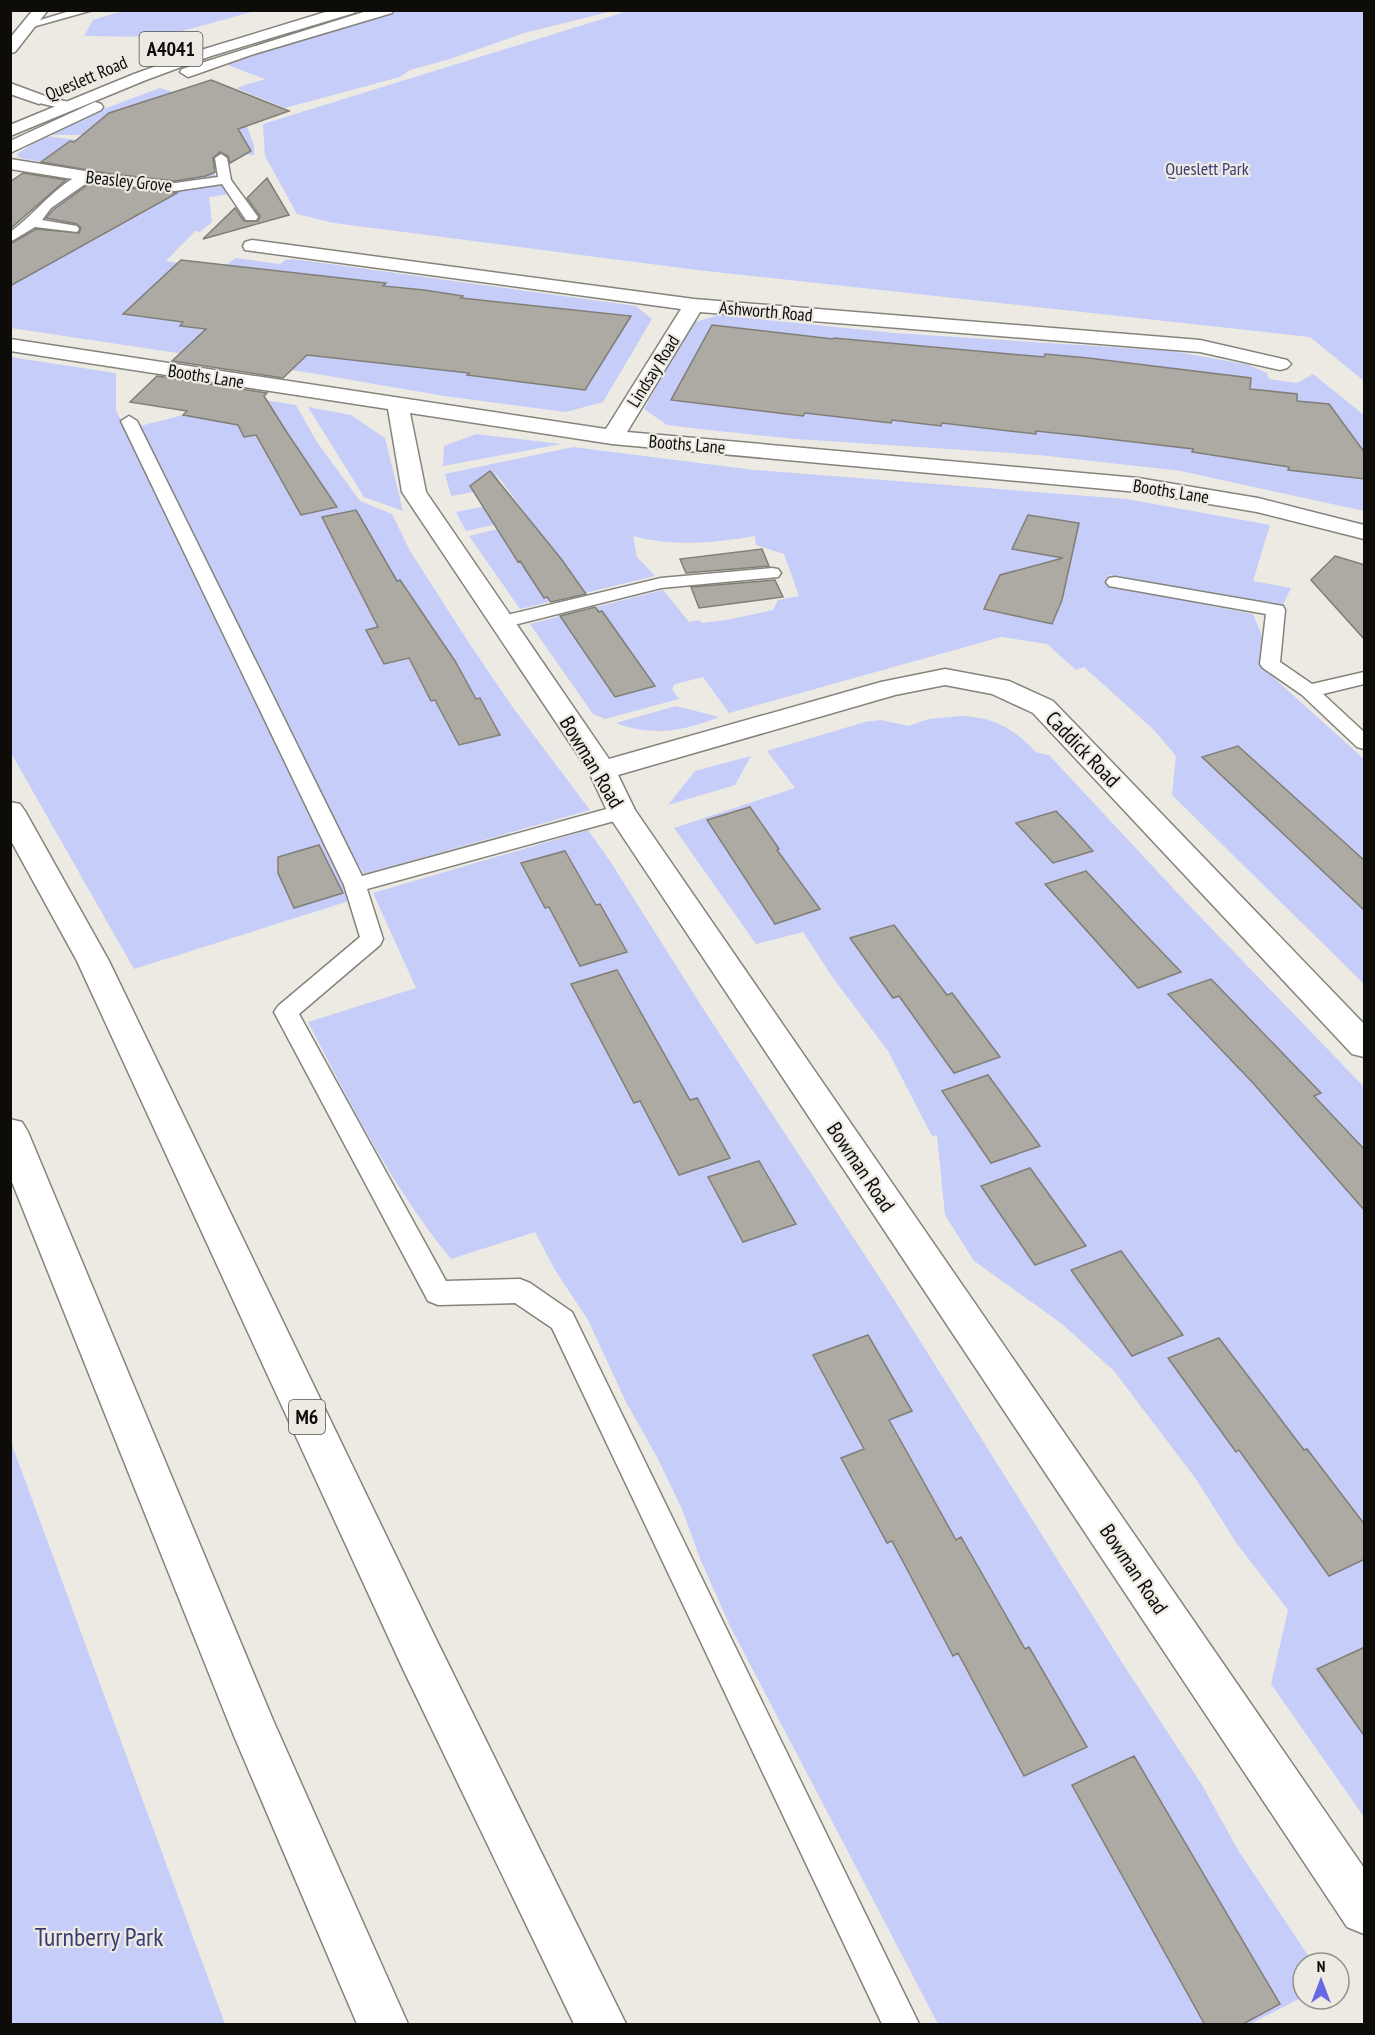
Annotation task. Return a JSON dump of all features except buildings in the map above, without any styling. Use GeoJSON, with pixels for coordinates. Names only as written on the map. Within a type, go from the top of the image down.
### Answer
{"type":"FeatureCollection","features":[{"type":"Feature","properties":{"kind":"main road"},"geometry":{"type":"LineString","coordinates":[[10,49],[41,10]]}},
{"type":"Feature","properties":{"kind":"main road","name":"A4041"},"geometry":{"type":"LineString","coordinates":[[182,45],[306,10]]}},
{"type":"Feature","properties":{"kind":"main road","name":"Queslett Road"},"geometry":{"type":"LineString","coordinates":[[10,131],[140,77],[349,10]]}},
{"type":"Feature","properties":{"kind":"main road"},"geometry":{"type":"LineString","coordinates":[[188,72],[246,52],[387,10]]}},
{"type":"Feature","properties":{"kind":"main road"},"geometry":{"type":"LineString","coordinates":[[10,88],[39,99]]}},
{"type":"Feature","properties":{"kind":"main road","name":"Queslett Road"},"geometry":{"type":"LineString","coordinates":[[20,107],[64,89]]}},
{"type":"Feature","properties":{"kind":"main road","name":"Queslett Road"},"geometry":{"type":"LineString","coordinates":[[10,148],[95,107]]}},
{"type":"Feature","properties":{"kind":"main road","name":"Beasley Grove"},"geometry":{"type":"LineString","coordinates":[[10,164],[95,178]]}},
{"type":"Feature","properties":{"kind":"main road","name":"Ashworth Road"},"geometry":{"type":"LineString","coordinates":[[252,246],[694,305],[975,329],[1140,339],[1200,346],[1280,364]]}},
{"type":"Feature","properties":{"kind":"main road","name":"Lindsay Road"},"geometry":{"type":"LineString","coordinates":[[612,437],[694,305]]}},
{"type":"Feature","properties":{"kind":"main road","name":"Booths Lane"},"geometry":{"type":"LineString","coordinates":[[10,345],[612,437],[1138,485],[1258,505],[1365,532]]}},
{"type":"Feature","properties":{"kind":"main road","name":"Bowman Road"},"geometry":{"type":"LineString","coordinates":[[398,406],[414,492],[602,770],[621,812],[1365,1910]]}},
{"type":"Feature","properties":{"kind":"main road","name":"Caddick Road"},"geometry":{"type":"LineString","coordinates":[[602,770],[891,688],[923,681],[945,677],[999,687],[1043,707],[1365,1045]]}},
{"type":"Feature","properties":{"kind":"main road","name":"M6"},"geometry":{"type":"LineString","coordinates":[[10,811],[93,961],[418,1653],[601,2025]]}},
{"type":"Feature","properties":{"kind":"main road"},"geometry":{"type":"LineString","coordinates":[[10,1132],[257,1736],[383,2025]]}},
{"type":"Feature","properties":{"kind":"lane"},"geometry":{"type":"LineString","coordinates":[[29,26],[88,10]]}},
{"type":"Feature","properties":{"kind":"lane"},"geometry":{"type":"LineString","coordinates":[[39,99],[69,106]]}},
{"type":"Feature","properties":{"kind":"lane"},"geometry":{"type":"LineString","coordinates":[[221,158],[225,180],[251,217]]}},
{"type":"Feature","properties":{"kind":"lane"},"geometry":{"type":"LineString","coordinates":[[12,238],[33,223],[46,206],[95,178]]}},
{"type":"Feature","properties":{"kind":"lane","name":"Beasley Grove"},"geometry":{"type":"LineString","coordinates":[[95,178],[175,187],[225,180]]}},
{"type":"Feature","properties":{"kind":"lane"},"geometry":{"type":"LineString","coordinates":[[33,223],[72,229]]}},
{"type":"Feature","properties":{"kind":"lane"},"geometry":{"type":"LineString","coordinates":[[129,421],[355,885],[372,939],[286,1012],[438,1293],[519,1291],[562,1320],[901,2025]]}},
{"type":"Feature","properties":{"kind":"lane"},"geometry":{"type":"LineString","coordinates":[[502,622],[662,583],[772,573]]}},
{"type":"Feature","properties":{"kind":"lane"},"geometry":{"type":"LineString","coordinates":[[1115,582],[1276,610],[1270,664],[1310,691],[1365,743]]}},
{"type":"Feature","properties":{"kind":"lane"},"geometry":{"type":"LineString","coordinates":[[1310,691],[1365,678]]}},
{"type":"Feature","properties":{"kind":"lane"},"geometry":{"type":"LineString","coordinates":[[355,885],[621,812]]}},
{"type":"Feature","properties":{"kind":"green space"},"geometry":{"type":"Polygon","coordinates":[[[125,10],[255,11],[161,37],[84,36],[93,20],[125,10]]]}},
{"type":"Feature","properties":{"kind":"green space"},"geometry":{"type":"Polygon","coordinates":[[[400,11],[613,11],[524,33],[450,59],[410,70],[400,77],[285,108],[236,88],[265,79],[225,64],[400,11]]]}},
{"type":"Feature","properties":{"kind":"green space","name":"Queslett Park"},"geometry":{"type":"Polygon","coordinates":[[[628,11],[1364,11],[1364,381],[1310,337],[697,270],[334,223],[297,214],[265,156],[263,124],[628,11]]]}},
{"type":"Feature","properties":{"kind":"green space"},"geometry":{"type":"Polygon","coordinates":[[[160,88],[263,120],[247,126],[254,145],[254,155],[222,153],[212,164],[216,179],[162,183],[112,178],[126,168],[70,167],[19,158],[17,154],[45,136],[94,142],[83,135],[48,135],[101,110],[160,88]]]}},
{"type":"Feature","properties":{"kind":"green space"},"geometry":{"type":"Polygon","coordinates":[[[99,182],[180,189],[219,183],[230,194],[209,197],[212,222],[200,232],[195,231],[166,261],[223,268],[235,258],[280,264],[285,260],[293,259],[636,306],[652,319],[603,402],[566,412],[444,396],[317,374],[11,328],[11,263],[64,237],[89,243],[112,229],[49,216],[47,211],[78,189],[91,189],[99,182]]]}},
{"type":"Feature","properties":{"kind":"green space"},"geometry":{"type":"Polygon","coordinates":[[[719,315],[894,333],[1172,351],[1249,365],[1267,373],[1269,379],[1297,383],[1313,374],[1364,415],[1364,511],[1181,471],[1039,455],[796,439],[667,425],[644,409],[692,323],[719,315]]]}},
{"type":"Feature","properties":{"kind":"green space"},"geometry":{"type":"Polygon","coordinates":[[[10,357],[116,373],[116,410],[352,900],[134,969],[11,753],[10,357]]]}},
{"type":"Feature","properties":{"kind":"green space"},"geometry":{"type":"Polygon","coordinates":[[[207,391],[296,405],[317,442],[360,501],[392,514],[410,551],[471,646],[514,709],[590,810],[364,874],[314,791],[140,426],[183,415],[207,391]]]}},
{"type":"Feature","properties":{"kind":"green space"},"geometry":{"type":"Polygon","coordinates":[[[308,407],[351,415],[385,438],[403,511],[364,497],[308,407]]]}},
{"type":"Feature","properties":{"kind":"green space"},"geometry":{"type":"Polygon","coordinates":[[[476,434],[561,444],[443,466],[444,446],[476,434]]]}},
{"type":"Feature","properties":{"kind":"green space"},"geometry":{"type":"Polygon","coordinates":[[[573,447],[754,470],[1126,499],[1270,525],[1253,581],[1291,588],[1282,607],[1108,575],[1106,582],[1253,614],[1265,643],[1265,670],[1364,759],[1364,984],[1172,795],[1176,756],[1154,730],[1084,667],[1076,670],[1047,644],[1001,637],[729,713],[703,677],[675,684],[672,689],[679,699],[605,719],[593,714],[530,624],[663,590],[689,622],[699,620],[702,623],[773,610],[778,600],[799,596],[784,554],[756,545],[755,536],[679,543],[633,536],[637,557],[655,576],[520,609],[469,536],[531,521],[494,471],[502,487],[451,496],[445,474],[573,447]]]}},
{"type":"Feature","properties":{"kind":"green space"},"geometry":{"type":"Polygon","coordinates":[[[512,501],[525,518],[466,531],[456,512],[512,501]]]}},
{"type":"Feature","properties":{"kind":"green space"},"geometry":{"type":"Polygon","coordinates":[[[676,706],[719,717],[681,729],[655,731],[616,723],[676,706]]]}},
{"type":"Feature","properties":{"kind":"green space"},"geometry":{"type":"Polygon","coordinates":[[[961,716],[984,719],[1002,725],[1019,736],[1036,752],[1025,750],[1049,755],[1184,900],[1364,1087],[1364,1817],[1271,1684],[1288,1610],[1237,1544],[1196,1479],[1114,1371],[1062,1324],[974,1261],[945,1215],[937,1135],[932,1136],[888,1051],[833,978],[803,932],[756,944],[674,828],[795,788],[767,751],[865,722],[881,720],[908,726],[929,719],[961,716]]]}},
{"type":"Feature","properties":{"kind":"green space"},"geometry":{"type":"Polygon","coordinates":[[[751,756],[735,785],[668,805],[695,771],[751,756]]]}},
{"type":"Feature","properties":{"kind":"green space"},"geometry":{"type":"Polygon","coordinates":[[[588,830],[893,1298],[1123,1664],[1202,1785],[1238,1850],[1305,1951],[1291,1951],[1291,2003],[1250,2024],[938,2024],[730,1626],[701,1561],[682,1509],[657,1457],[626,1402],[588,1320],[555,1270],[535,1232],[451,1259],[391,1174],[308,1022],[416,988],[373,893],[588,830]]]}},
{"type":"Feature","properties":{"kind":"green space","name":"Turnberry Park"},"geometry":{"type":"Polygon","coordinates":[[[11,1442],[225,2024],[11,2024],[11,1442]]]}}]}
